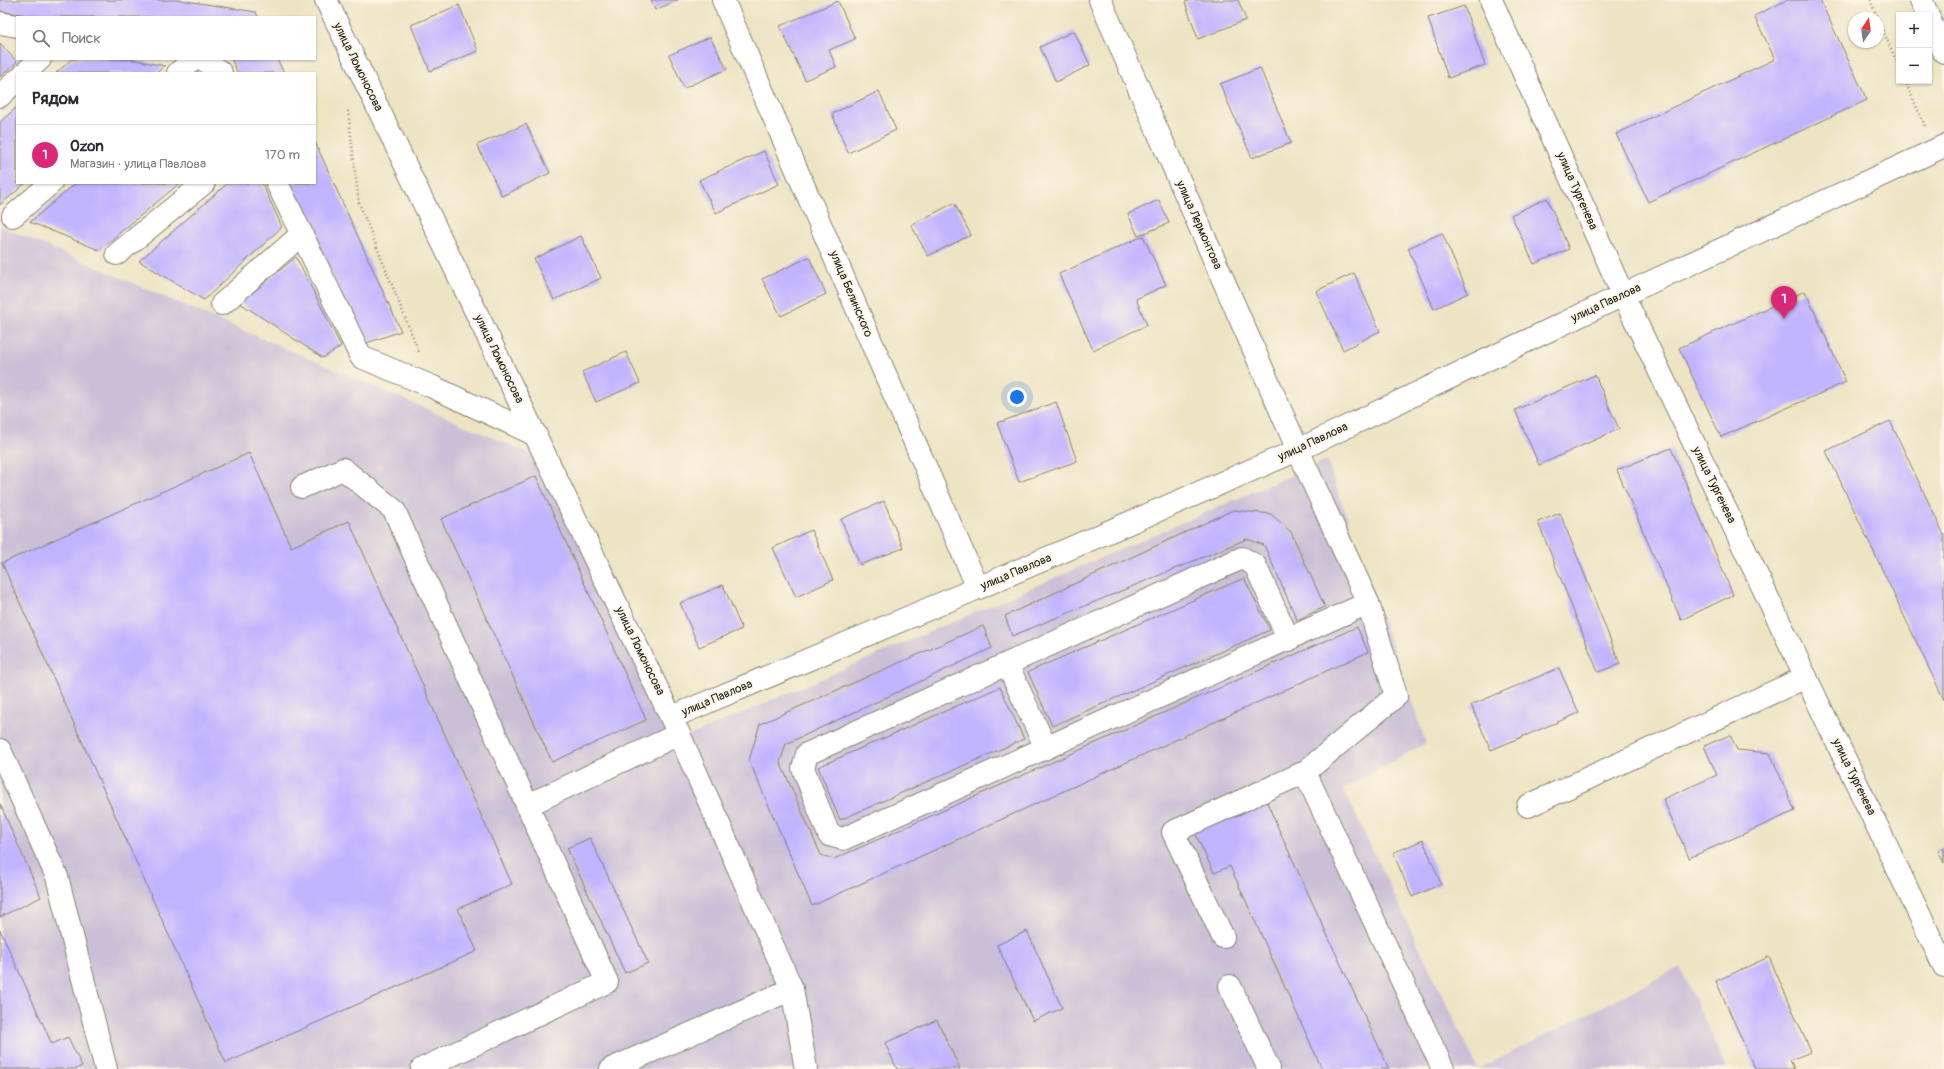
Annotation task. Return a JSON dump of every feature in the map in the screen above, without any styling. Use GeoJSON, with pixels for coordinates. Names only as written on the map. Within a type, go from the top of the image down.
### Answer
{"type":"FeatureCollection","features":[{"type":"Feature","properties":{"kind":"street","name":"улица Ломоносова"},"geometry":{"type":"LineString","coordinates":[[326,0],[676,726],[792,989],[806,1069]]}},
{"type":"Feature","properties":{"kind":"street","name":"улица Белинского"},"geometry":{"type":"LineString","coordinates":[[723,0],[978,588]]}},
{"type":"Feature","properties":{"kind":"street","name":"улица Лермонтова"},"geometry":{"type":"LineString","coordinates":[[1100,0],[1298,450],[1368,603],[1396,696],[1305,772]]}},
{"type":"Feature","properties":{"kind":"street","name":"улица Тургенева"},"geometry":{"type":"LineString","coordinates":[[1491,0],[1623,295],[1944,966]]}},
{"type":"Feature","properties":{"kind":"street"},"geometry":{"type":"LineString","coordinates":[[1921,0],[1926,12]]}},
{"type":"Feature","properties":{"kind":"street"},"geometry":{"type":"LineString","coordinates":[[0,23],[16,26]]}},
{"type":"Feature","properties":{"kind":"street"},"geometry":{"type":"LineString","coordinates":[[1932,25],[1944,52]]}},
{"type":"Feature","properties":{"kind":"street"},"geometry":{"type":"LineString","coordinates":[[26,72],[39,60]]}},
{"type":"Feature","properties":{"kind":"street"},"geometry":{"type":"LineString","coordinates":[[179,72],[193,60]]}},
{"type":"Feature","properties":{"kind":"street"},"geometry":{"type":"LineString","coordinates":[[204,60],[220,72]]}},
{"type":"Feature","properties":{"kind":"street"},"geometry":{"type":"LineString","coordinates":[[0,96],[16,81]]}},
{"type":"Feature","properties":{"kind":"street","name":"улица Павлова"},"geometry":{"type":"LineString","coordinates":[[528,805],[676,726],[978,588],[1298,450],[1623,295],[1940,148]]}},
{"type":"Feature","properties":{"kind":"street"},"geometry":{"type":"LineString","coordinates":[[13,216],[50,184]]}},
{"type":"Feature","properties":{"kind":"street"},"geometry":{"type":"LineString","coordinates":[[117,254],[203,184]]}},
{"type":"Feature","properties":{"kind":"street"},"geometry":{"type":"LineString","coordinates":[[277,184],[361,357],[433,387],[536,435]]}},
{"type":"Feature","properties":{"kind":"street"},"geometry":{"type":"LineString","coordinates":[[222,304],[302,234]]}},
{"type":"Feature","properties":{"kind":"street"},"geometry":{"type":"LineString","coordinates":[[302,488],[343,470],[394,510],[607,982],[422,1069]]}},
{"type":"Feature","properties":{"kind":"street"},"geometry":{"type":"LineString","coordinates":[[1288,640],[1255,565],[1242,558],[807,754],[803,768],[829,835],[843,838],[1288,640],[1368,603]]}},
{"type":"Feature","properties":{"kind":"street"},"geometry":{"type":"LineString","coordinates":[[1007,664],[1046,748]]}},
{"type":"Feature","properties":{"kind":"street"},"geometry":{"type":"LineString","coordinates":[[1528,806],[1806,677]]}},
{"type":"Feature","properties":{"kind":"street"},"geometry":{"type":"LineString","coordinates":[[0,750],[57,878],[106,1069]]}},
{"type":"Feature","properties":{"kind":"street"},"geometry":{"type":"LineString","coordinates":[[1223,937],[1173,832],[1305,772],[1442,1069]]}},
{"type":"Feature","properties":{"kind":"street"},"geometry":{"type":"LineString","coordinates":[[1230,986],[1269,1069]]}},
{"type":"Feature","properties":{"kind":"street"},"geometry":{"type":"LineString","coordinates":[[611,1069],[792,989]]}},
{"type":"Feature","properties":{"kind":"path"},"geometry":{"type":"LineString","coordinates":[[1870,0],[1875,12]]}},
{"type":"Feature","properties":{"kind":"path"},"geometry":{"type":"LineString","coordinates":[[1884,32],[1896,60]]}},
{"type":"Feature","properties":{"kind":"path"},"geometry":{"type":"LineString","coordinates":[[1907,84],[1940,148]]}},
{"type":"Feature","properties":{"kind":"path"},"geometry":{"type":"LineString","coordinates":[[348,108],[359,203],[433,387]]}},
{"type":"Feature","properties":{"kind":"shaded area"},"geometry":{"type":"Polygon","coordinates":[[[0,226],[559,466],[687,737],[1327,460],[1426,743],[1343,789],[1478,1069],[0,1069],[0,226]]]}},
{"type":"Feature","properties":{"kind":"shaded area"},"geometry":{"type":"Polygon","coordinates":[[[1680,967],[1727,1069],[1479,1069],[1680,967]]]}},
{"type":"Feature","properties":{"kind":"building"},"geometry":{"type":"Polygon","coordinates":[[[0,0],[180,0],[256,12],[258,16],[33,16],[0,11],[0,0]]]}},
{"type":"Feature","properties":{"kind":"building"},"geometry":{"type":"Polygon","coordinates":[[[651,0],[678,0],[655,10],[651,0]]]}},
{"type":"Feature","properties":{"kind":"building"},"geometry":{"type":"Polygon","coordinates":[[[1192,0],[1238,0],[1246,20],[1198,39],[1185,2],[1192,0]]]}},
{"type":"Feature","properties":{"kind":"building"},"geometry":{"type":"Polygon","coordinates":[[[1787,0],[1820,0],[1867,100],[1648,202],[1616,134],[1775,59],[1754,16],[1787,0]]]}},
{"type":"Feature","properties":{"kind":"building"},"geometry":{"type":"Polygon","coordinates":[[[838,1],[855,39],[829,50],[836,67],[805,80],[780,26],[838,1]]]}},
{"type":"Feature","properties":{"kind":"building"},"geometry":{"type":"Polygon","coordinates":[[[459,5],[478,51],[430,71],[411,25],[459,5]]]}},
{"type":"Feature","properties":{"kind":"building"},"geometry":{"type":"Polygon","coordinates":[[[1464,6],[1485,65],[1448,78],[1428,18],[1464,6]]]}},
{"type":"Feature","properties":{"kind":"building"},"geometry":{"type":"Polygon","coordinates":[[[1074,31],[1090,65],[1056,82],[1040,47],[1074,31]]]}},
{"type":"Feature","properties":{"kind":"building"},"geometry":{"type":"Polygon","coordinates":[[[710,37],[727,69],[684,88],[669,55],[710,37]]]}},
{"type":"Feature","properties":{"kind":"building"},"geometry":{"type":"Polygon","coordinates":[[[0,43],[17,62],[0,77],[0,43]]]}},
{"type":"Feature","properties":{"kind":"building"},"geometry":{"type":"Polygon","coordinates":[[[71,60],[135,60],[165,66],[157,72],[57,72],[71,60]]]}},
{"type":"Feature","properties":{"kind":"building"},"geometry":{"type":"Polygon","coordinates":[[[232,60],[278,60],[284,72],[238,72],[232,60]]]}},
{"type":"Feature","properties":{"kind":"building"},"geometry":{"type":"Polygon","coordinates":[[[1260,68],[1291,143],[1252,158],[1220,84],[1260,68]]]}},
{"type":"Feature","properties":{"kind":"building"},"geometry":{"type":"Polygon","coordinates":[[[879,91],[896,130],[848,153],[832,114],[879,91]]]}},
{"type":"Feature","properties":{"kind":"building"},"geometry":{"type":"Polygon","coordinates":[[[16,108],[16,184],[25,184],[0,205],[0,122],[16,108]]]}},
{"type":"Feature","properties":{"kind":"building"},"geometry":{"type":"Polygon","coordinates":[[[526,124],[550,173],[502,196],[477,145],[526,124]]]}},
{"type":"Feature","properties":{"kind":"building"},"geometry":{"type":"Polygon","coordinates":[[[316,144],[401,331],[364,344],[289,184],[316,184],[316,144]]]}},
{"type":"Feature","properties":{"kind":"building"},"geometry":{"type":"Polygon","coordinates":[[[764,151],[779,184],[716,213],[699,180],[764,151]]]}},
{"type":"Feature","properties":{"kind":"building"},"geometry":{"type":"Polygon","coordinates":[[[75,184],[179,184],[99,250],[30,222],[75,184]]]}},
{"type":"Feature","properties":{"kind":"building"},"geometry":{"type":"Polygon","coordinates":[[[227,184],[262,184],[282,227],[204,300],[139,261],[227,184]]]}},
{"type":"Feature","properties":{"kind":"building"},"geometry":{"type":"Polygon","coordinates":[[[1547,198],[1569,249],[1534,264],[1511,215],[1547,198]]]}},
{"type":"Feature","properties":{"kind":"building"},"geometry":{"type":"Polygon","coordinates":[[[1159,200],[1169,223],[1138,236],[1128,214],[1159,200]]]}},
{"type":"Feature","properties":{"kind":"building"},"geometry":{"type":"Polygon","coordinates":[[[954,203],[971,235],[928,256],[911,225],[954,203]]]}},
{"type":"Feature","properties":{"kind":"building"},"geometry":{"type":"Polygon","coordinates":[[[1442,233],[1468,293],[1434,309],[1408,248],[1442,233]]]}},
{"type":"Feature","properties":{"kind":"building"},"geometry":{"type":"Polygon","coordinates":[[[581,236],[601,278],[554,300],[534,259],[581,236]]]}},
{"type":"Feature","properties":{"kind":"building"},"geometry":{"type":"Polygon","coordinates":[[[1143,236],[1166,285],[1136,299],[1147,325],[1093,350],[1059,274],[1143,236]]]}},
{"type":"Feature","properties":{"kind":"building"},"geometry":{"type":"Polygon","coordinates":[[[296,257],[341,346],[323,358],[240,303],[296,257]]]}},
{"type":"Feature","properties":{"kind":"building"},"geometry":{"type":"Polygon","coordinates":[[[809,257],[826,294],[781,316],[762,279],[809,257]]]}},
{"type":"Feature","properties":{"kind":"building"},"geometry":{"type":"Polygon","coordinates":[[[1354,273],[1380,331],[1343,350],[1316,291],[1354,273]]]}},
{"type":"Feature","properties":{"kind":"building"},"geometry":{"type":"Polygon","coordinates":[[[1805,291],[1846,382],[1721,437],[1679,348],[1805,291]]]}},
{"type":"Feature","properties":{"kind":"building"},"geometry":{"type":"Polygon","coordinates":[[[626,352],[640,383],[596,402],[582,372],[626,352]]]}},
{"type":"Feature","properties":{"kind":"building"},"geometry":{"type":"Polygon","coordinates":[[[1595,375],[1619,429],[1539,465],[1515,410],[1595,375]]]}},
{"type":"Feature","properties":{"kind":"building"},"geometry":{"type":"Polygon","coordinates":[[[1056,402],[1077,461],[1019,482],[997,423],[1056,402]]]}},
{"type":"Feature","properties":{"kind":"building"},"geometry":{"type":"Polygon","coordinates":[[[1890,421],[1944,535],[1944,700],[1826,451],[1890,421]]]}},
{"type":"Feature","properties":{"kind":"building"},"geometry":{"type":"Polygon","coordinates":[[[1671,448],[1733,595],[1681,620],[1617,470],[1671,448]]]}},
{"type":"Feature","properties":{"kind":"building"},"geometry":{"type":"Polygon","coordinates":[[[249,453],[291,547],[349,521],[512,884],[458,909],[477,951],[226,1063],[2,563],[249,453]]]}},
{"type":"Feature","properties":{"kind":"building"},"geometry":{"type":"Polygon","coordinates":[[[536,476],[646,720],[552,762],[441,519],[536,476]]]}},
{"type":"Feature","properties":{"kind":"building"},"geometry":{"type":"Polygon","coordinates":[[[884,501],[903,548],[860,565],[841,519],[884,501]]]}},
{"type":"Feature","properties":{"kind":"building"},"geometry":{"type":"Polygon","coordinates":[[[1233,510],[1271,514],[1291,532],[1325,607],[1297,620],[1264,545],[1247,539],[1012,636],[1005,616],[1233,510]]]}},
{"type":"Feature","properties":{"kind":"building"},"geometry":{"type":"Polygon","coordinates":[[[1560,513],[1620,664],[1598,672],[1538,522],[1560,513]]]}},
{"type":"Feature","properties":{"kind":"building"},"geometry":{"type":"Polygon","coordinates":[[[811,530],[833,580],[796,597],[773,548],[811,530]]]}},
{"type":"Feature","properties":{"kind":"building"},"geometry":{"type":"Polygon","coordinates":[[[1244,578],[1270,630],[1052,726],[1028,672],[1244,578]]]}},
{"type":"Feature","properties":{"kind":"building"},"geometry":{"type":"Polygon","coordinates":[[[723,585],[742,629],[699,647],[680,603],[723,585]]]}},
{"type":"Feature","properties":{"kind":"building"},"geometry":{"type":"Polygon","coordinates":[[[983,626],[992,648],[786,744],[780,762],[821,855],[834,859],[1357,627],[1368,652],[812,906],[749,760],[760,724],[983,626]]]}},
{"type":"Feature","properties":{"kind":"building"},"geometry":{"type":"Polygon","coordinates":[[[1559,668],[1579,713],[1491,750],[1471,705],[1559,668]]]}},
{"type":"Feature","properties":{"kind":"building"},"geometry":{"type":"Polygon","coordinates":[[[1000,687],[1024,739],[840,820],[818,767],[1000,687]]]}},
{"type":"Feature","properties":{"kind":"building"},"geometry":{"type":"Polygon","coordinates":[[[1730,735],[1737,750],[1770,753],[1795,811],[1689,858],[1663,799],[1717,775],[1704,746],[1730,735]]]}},
{"type":"Feature","properties":{"kind":"building"},"geometry":{"type":"Polygon","coordinates":[[[1265,798],[1389,1069],[1322,1069],[1230,866],[1214,873],[1194,831],[1265,798]]]}},
{"type":"Feature","properties":{"kind":"building"},"geometry":{"type":"Polygon","coordinates":[[[0,804],[41,897],[0,917],[0,804]]]}},
{"type":"Feature","properties":{"kind":"building"},"geometry":{"type":"Polygon","coordinates":[[[590,838],[648,963],[625,973],[567,848],[590,838]]]}},
{"type":"Feature","properties":{"kind":"building"},"geometry":{"type":"Polygon","coordinates":[[[1423,840],[1441,884],[1412,897],[1393,853],[1423,840]]]}},
{"type":"Feature","properties":{"kind":"building"},"geometry":{"type":"Polygon","coordinates":[[[1944,847],[1944,863],[1938,850],[1944,847]]]}},
{"type":"Feature","properties":{"kind":"building"},"geometry":{"type":"Polygon","coordinates":[[[0,930],[52,1044],[68,1037],[82,1066],[76,1069],[0,1069],[0,930]]]}},
{"type":"Feature","properties":{"kind":"building"},"geometry":{"type":"Polygon","coordinates":[[[1027,931],[1062,1008],[1033,1021],[997,945],[1027,931]]]}},
{"type":"Feature","properties":{"kind":"building"},"geometry":{"type":"Polygon","coordinates":[[[1769,957],[1811,1052],[1790,1060],[1794,1069],[1755,1069],[1716,981],[1769,957]]]}},
{"type":"Feature","properties":{"kind":"building"},"geometry":{"type":"Polygon","coordinates":[[[937,1020],[960,1069],[897,1069],[885,1043],[937,1020]]]}},
{"type":"Feature","properties":{"kind":"place","name":"Ozon"},"geometry":{"type":"Point","coordinates":[1784,319]}}]}
